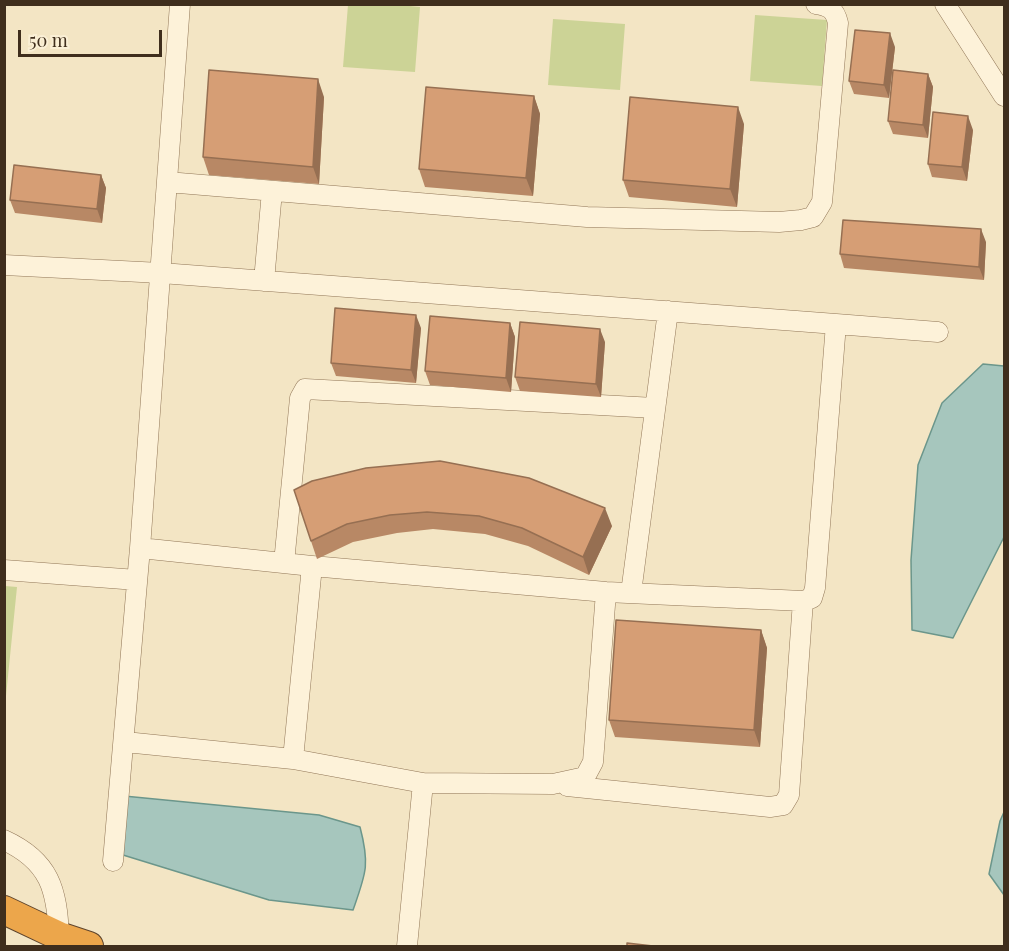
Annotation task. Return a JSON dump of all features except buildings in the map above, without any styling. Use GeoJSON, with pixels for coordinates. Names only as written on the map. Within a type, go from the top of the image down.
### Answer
{"type":"FeatureCollection","features":[{"type":"Feature","properties":{"kind":"highway"},"geometry":{"type":"LineString","coordinates":[[4,910],[59,936],[89,946]]}},
{"type":"Feature","properties":{"kind":"street"},"geometry":{"type":"LineString","coordinates":[[114,861],[140,548],[180,4]]}},
{"type":"Feature","properties":{"kind":"street"},"geometry":{"type":"LineString","coordinates":[[167,182],[587,217],[779,222],[813,217],[822,202],[838,23],[836,14],[829,7],[816,4]]}},
{"type":"Feature","properties":{"kind":"street"},"geometry":{"type":"LineString","coordinates":[[945,4],[1005,96]]}},
{"type":"Feature","properties":{"kind":"street"},"geometry":{"type":"LineString","coordinates":[[264,281],[272,191]]}},
{"type":"Feature","properties":{"kind":"street"},"geometry":{"type":"LineString","coordinates":[[4,265],[161,273],[938,332]]}},
{"type":"Feature","properties":{"kind":"street"},"geometry":{"type":"LineString","coordinates":[[631,593],[668,312]]}},
{"type":"Feature","properties":{"kind":"street"},"geometry":{"type":"LineString","coordinates":[[140,548],[606,592],[803,601],[812,598],[815,588],[836,324]]}},
{"type":"Feature","properties":{"kind":"street"},"geometry":{"type":"LineString","coordinates":[[284,563],[300,398],[305,389],[655,408]]}},
{"type":"Feature","properties":{"kind":"street"},"geometry":{"type":"LineString","coordinates":[[293,759],[312,566]]}},
{"type":"Feature","properties":{"kind":"street"},"geometry":{"type":"LineString","coordinates":[[4,570],[137,580]]}},
{"type":"Feature","properties":{"kind":"street"},"geometry":{"type":"LineString","coordinates":[[553,784],[585,777],[593,762],[606,592]]}},
{"type":"Feature","properties":{"kind":"street"},"geometry":{"type":"LineString","coordinates":[[124,742],[293,759],[423,783],[553,784],[770,807],[783,805],[789,795],[803,601]]}},
{"type":"Feature","properties":{"kind":"street"},"geometry":{"type":"LineString","coordinates":[[406,946],[423,783]]}},
{"type":"Feature","properties":{"kind":"street"},"geometry":{"type":"LineString","coordinates":[[4,840],[24,851],[40,865],[50,881],[58,905],[59,936]]}},
{"type":"Feature","properties":{"kind":"green space"},"geometry":{"type":"Polygon","coordinates":[[[390,4],[420,7],[415,72],[343,67],[348,5],[390,4]]]}},
{"type":"Feature","properties":{"kind":"green space"},"geometry":{"type":"Polygon","coordinates":[[[755,15],[827,20],[822,86],[750,81],[755,15]]]}},
{"type":"Feature","properties":{"kind":"green space"},"geometry":{"type":"Polygon","coordinates":[[[553,19],[625,24],[620,90],[548,85],[553,19]]]}},
{"type":"Feature","properties":{"kind":"green space"},"geometry":{"type":"Polygon","coordinates":[[[5,586],[17,587],[6,696],[4,696],[5,586]]]}},
{"type":"Feature","properties":{"kind":"water"},"geometry":{"type":"Polygon","coordinates":[[[983,364],[1004,366],[1004,537],[953,638],[912,630],[911,560],[918,465],[942,403],[983,364]]]}},
{"type":"Feature","properties":{"kind":"water"},"geometry":{"type":"Polygon","coordinates":[[[124,796],[319,815],[360,827],[366,860],[361,887],[353,910],[269,900],[123,855],[124,796]]]}},
{"type":"Feature","properties":{"kind":"water"},"geometry":{"type":"Polygon","coordinates":[[[1004,812],[1004,895],[989,874],[1004,812]]]}}]}
